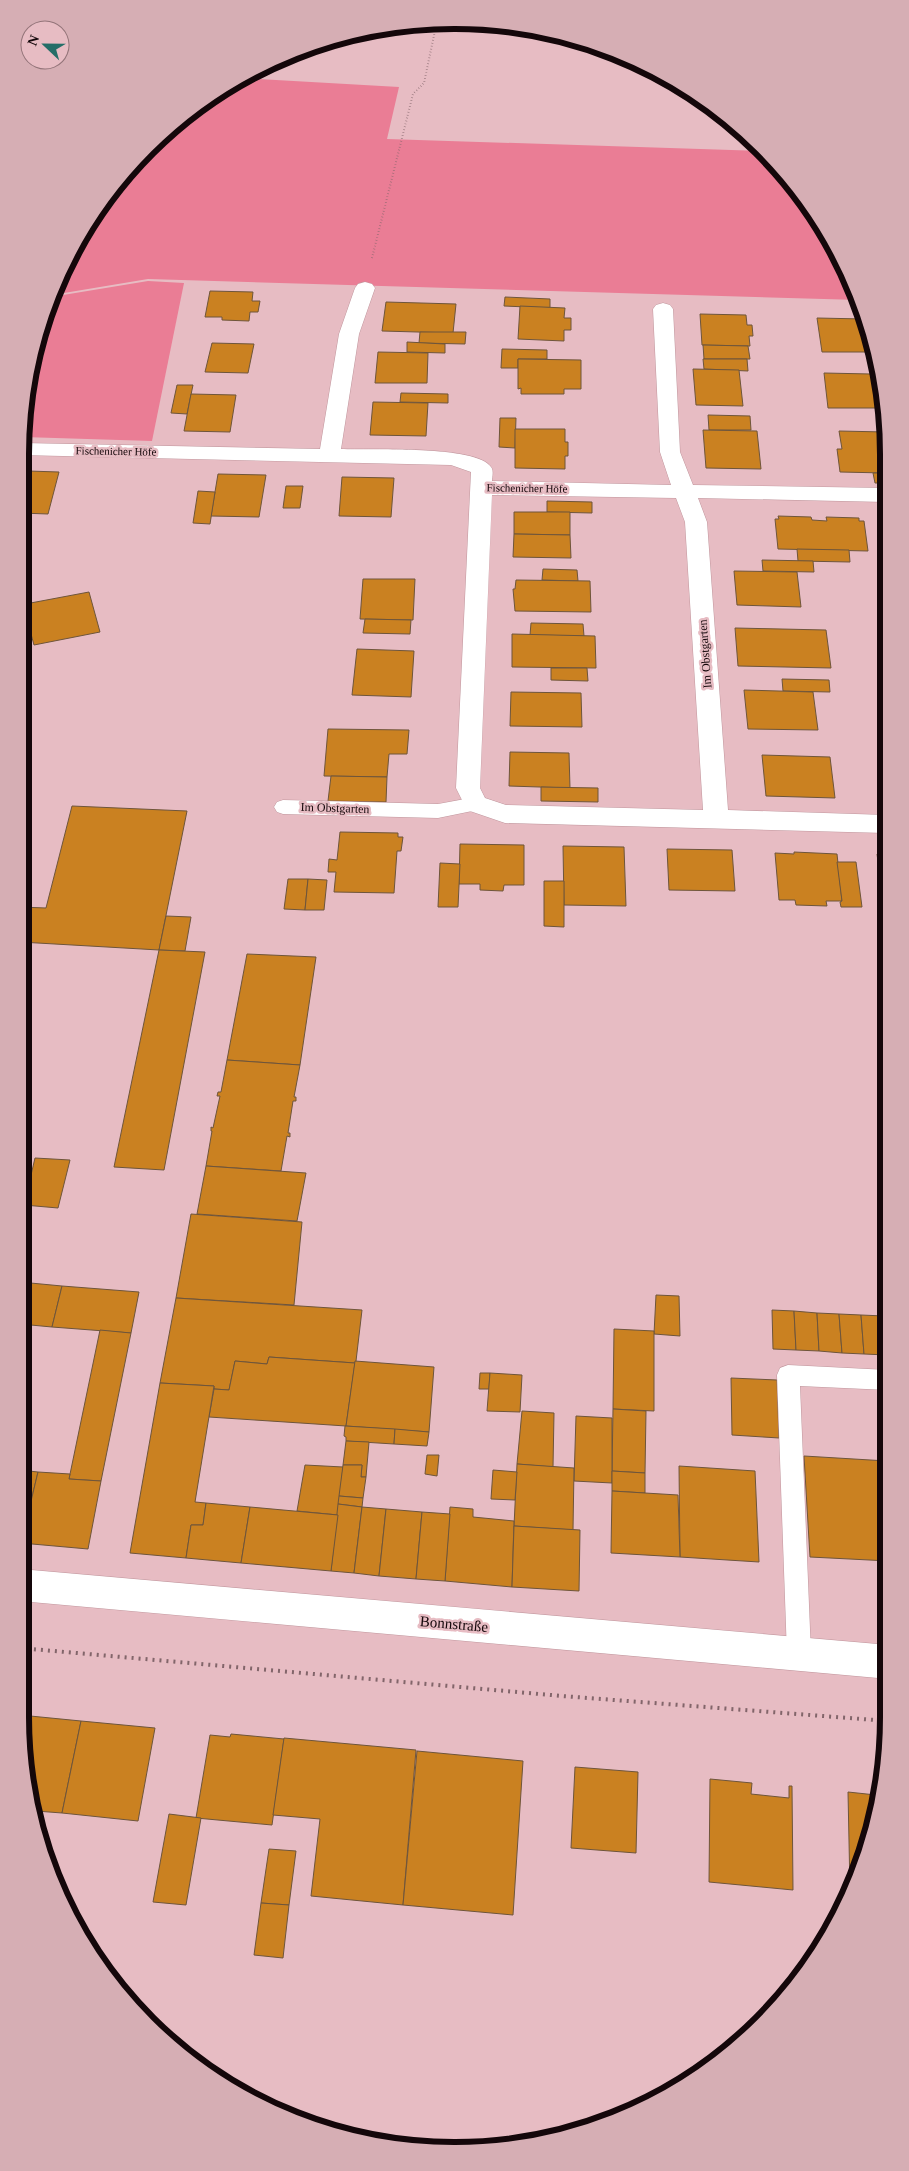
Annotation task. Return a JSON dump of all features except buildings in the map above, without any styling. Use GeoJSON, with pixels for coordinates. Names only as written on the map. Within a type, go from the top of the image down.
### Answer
{"type":"FeatureCollection","features":[{"type":"Feature","properties":{"kind":"street"},"geometry":{"type":"LineString","coordinates":[[330,454],[349,334],[365,288]]}},
{"type":"Feature","properties":{"kind":"street"},"geometry":{"type":"LineString","coordinates":[[663,309],[670,452],[684,491]]}},
{"type":"Feature","properties":{"kind":"street","name":"Fischenicher Höfe"},"geometry":{"type":"LineString","coordinates":[[29,449],[451,458],[469,462],[482,469],[482,488],[880,495]]}},
{"type":"Feature","properties":{"kind":"street"},"geometry":{"type":"LineString","coordinates":[[482,488],[468,788],[476,804],[504,814],[716,818],[880,824]]}},
{"type":"Feature","properties":{"kind":"street","name":"Im Obstgarten"},"geometry":{"type":"LineString","coordinates":[[684,491],[696,522],[716,818]]}},
{"type":"Feature","properties":{"kind":"street","name":"Bonnstraße"},"geometry":{"type":"LineString","coordinates":[[29,1586],[880,1661]]}},
{"type":"Feature","properties":{"kind":"lane","name":"Im Obstgarten"},"geometry":{"type":"LineString","coordinates":[[283,807],[438,811],[476,804]]}},
{"type":"Feature","properties":{"kind":"lane"},"geometry":{"type":"LineString","coordinates":[[799,1654],[788,1375],[880,1380]]}},
{"type":"Feature","properties":{"kind":"path"},"geometry":{"type":"LineString","coordinates":[[372,259],[413,94],[424,83],[435,30]]}},
{"type":"Feature","properties":{"kind":"path"},"geometry":{"type":"LineString","coordinates":[[29,1649],[562,1696],[880,1720]]}},
{"type":"Feature","properties":{"kind":"shaded area"},"geometry":{"type":"Polygon","coordinates":[[[255,79],[399,87],[387,139],[753,151],[775,174],[808,218],[836,266],[851,300],[148,279],[60,294],[73,266],[101,218],[117,195],[153,153],[195,117],[255,79]]]}},
{"type":"Feature","properties":{"kind":"shaded area"},"geometry":{"type":"Polygon","coordinates":[[[148,281],[184,283],[152,441],[30,437],[32,399],[37,371],[43,344],[60,296],[148,281]]]}}]}
